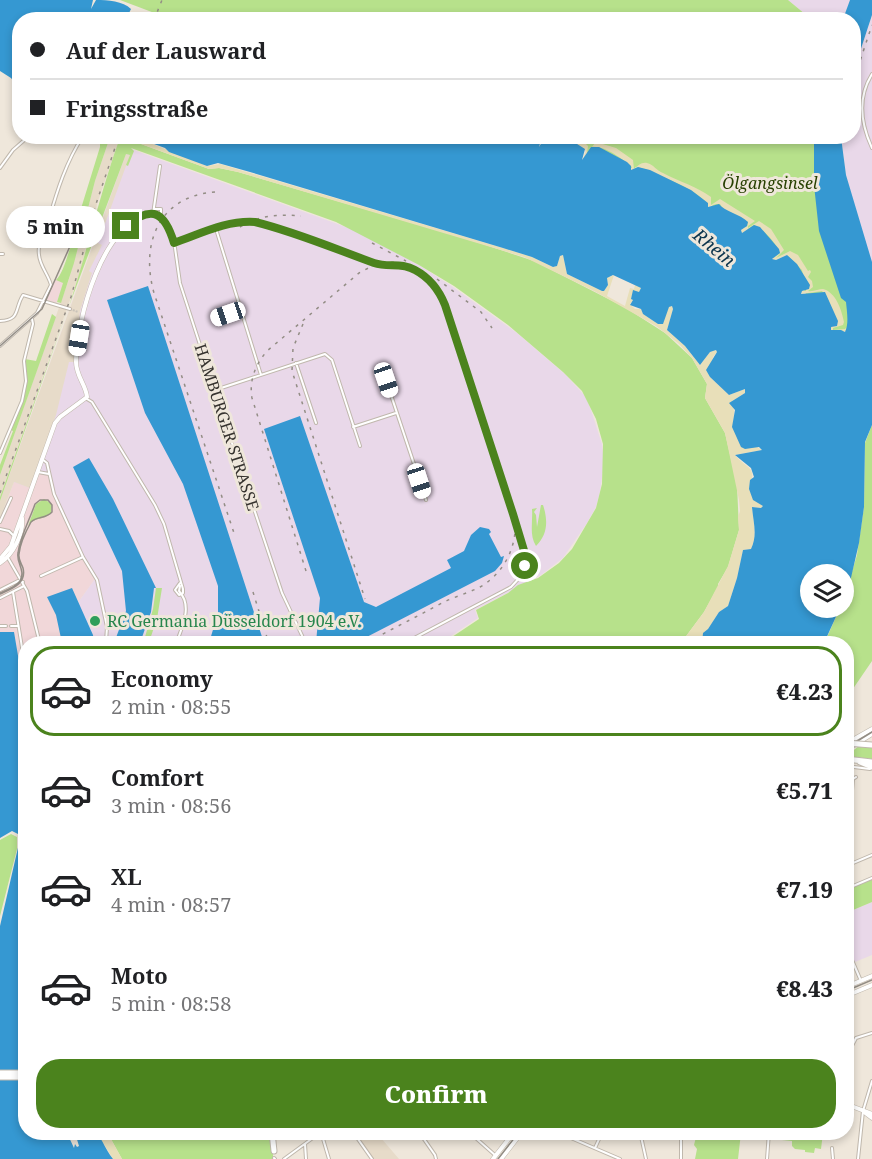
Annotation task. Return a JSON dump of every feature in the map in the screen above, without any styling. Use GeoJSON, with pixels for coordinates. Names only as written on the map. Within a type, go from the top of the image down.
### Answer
{"type":"FeatureCollection","features":[{"type":"Feature","properties":{"kind":"highway"},"geometry":{"type":"LineString","coordinates":[[854,744],[872,745]]}},
{"type":"Feature","properties":{"kind":"highway"},"geometry":{"type":"LineString","coordinates":[[854,760],[872,762]]}},
{"type":"Feature","properties":{"kind":"highway"},"geometry":{"type":"LineString","coordinates":[[854,761],[872,768]]}},
{"type":"Feature","properties":{"kind":"highway"},"geometry":{"type":"LineString","coordinates":[[0,1075],[18,1075]]}},
{"type":"Feature","properties":{"kind":"highway"},"geometry":{"type":"LineString","coordinates":[[273,1140],[274,1151]]}},
{"type":"Feature","properties":{"kind":"street"},"geometry":{"type":"LineString","coordinates":[[872,74],[864,90],[862,109],[864,127],[872,148]]}},
{"type":"Feature","properties":{"kind":"street"},"geometry":{"type":"LineString","coordinates":[[0,168],[20,144]]}},
{"type":"Feature","properties":{"kind":"street"},"geometry":{"type":"LineString","coordinates":[[0,346],[32,319],[45,301],[51,284],[40,261],[40,238],[78,144]]}},
{"type":"Feature","properties":{"kind":"street"},"geometry":{"type":"LineString","coordinates":[[153,212],[160,166]]}},
{"type":"Feature","properties":{"kind":"street"},"geometry":{"type":"LineString","coordinates":[[87,399],[76,364],[81,313],[93,279],[117,237],[132,222],[157,208],[163,211],[161,216],[153,212]]}},
{"type":"Feature","properties":{"kind":"street","name":"HAMBURGER STRASSE"},"geometry":{"type":"LineString","coordinates":[[161,216],[168,224],[174,243],[180,283],[282,593],[302,636]]}},
{"type":"Feature","properties":{"kind":"street"},"geometry":{"type":"LineString","coordinates":[[174,243],[235,223],[255,222],[323,243],[378,264],[409,267],[430,280],[443,300],[526,557],[522,575],[513,586],[418,636]]}},
{"type":"Feature","properties":{"kind":"street"},"geometry":{"type":"LineString","coordinates":[[216,228],[261,375]]}},
{"type":"Feature","properties":{"kind":"street"},"geometry":{"type":"LineString","coordinates":[[0,321],[11,320],[15,317],[22,295],[70,309]]}},
{"type":"Feature","properties":{"kind":"street"},"geometry":{"type":"LineString","coordinates":[[217,318],[240,309]]}},
{"type":"Feature","properties":{"kind":"street"},"geometry":{"type":"LineString","coordinates":[[0,453],[23,396],[26,381],[24,361],[33,325],[32,319]]}},
{"type":"Feature","properties":{"kind":"street"},"geometry":{"type":"LineString","coordinates":[[215,390],[321,354],[330,357],[360,446]]}},
{"type":"Feature","properties":{"kind":"street"},"geometry":{"type":"LineString","coordinates":[[296,363],[316,423]]}},
{"type":"Feature","properties":{"kind":"street"},"geometry":{"type":"LineString","coordinates":[[382,368],[426,500]]}},
{"type":"Feature","properties":{"kind":"street"},"geometry":{"type":"LineString","coordinates":[[7,556],[58,418],[87,399]]}},
{"type":"Feature","properties":{"kind":"street"},"geometry":{"type":"LineString","coordinates":[[87,399],[92,402],[155,505],[164,524],[180,583],[179,591],[185,602],[186,614],[179,636]]}},
{"type":"Feature","properties":{"kind":"street"},"geometry":{"type":"LineString","coordinates":[[353,427],[397,413]]}},
{"type":"Feature","properties":{"kind":"street"},"geometry":{"type":"LineString","coordinates":[[357,437],[363,440]]}},
{"type":"Feature","properties":{"kind":"street"},"geometry":{"type":"LineString","coordinates":[[42,459],[46,462],[54,494],[83,558],[95,576],[107,627],[106,636]]}},
{"type":"Feature","properties":{"kind":"street"},"geometry":{"type":"LineString","coordinates":[[38,472],[50,474]]}},
{"type":"Feature","properties":{"kind":"street"},"geometry":{"type":"LineString","coordinates":[[0,522],[11,498]]}},
{"type":"Feature","properties":{"kind":"street"},"geometry":{"type":"LineString","coordinates":[[0,561],[13,549],[23,522],[22,517]]}},
{"type":"Feature","properties":{"kind":"street"},"geometry":{"type":"LineString","coordinates":[[9,531],[17,528]]}},
{"type":"Feature","properties":{"kind":"street"},"geometry":{"type":"LineString","coordinates":[[0,529],[9,531],[14,536]]}},
{"type":"Feature","properties":{"kind":"street"},"geometry":{"type":"LineString","coordinates":[[7,556],[23,584],[36,621],[39,636]]}},
{"type":"Feature","properties":{"kind":"street"},"geometry":{"type":"LineString","coordinates":[[40,576],[83,558]]}},
{"type":"Feature","properties":{"kind":"street"},"geometry":{"type":"LineString","coordinates":[[14,583],[18,579],[17,571]]}},
{"type":"Feature","properties":{"kind":"street"},"geometry":{"type":"LineString","coordinates":[[0,590],[21,580],[23,584]]}},
{"type":"Feature","properties":{"kind":"street"},"geometry":{"type":"LineString","coordinates":[[0,598],[23,584]]}},
{"type":"Feature","properties":{"kind":"street"},"geometry":{"type":"LineString","coordinates":[[13,592],[20,636]]}},
{"type":"Feature","properties":{"kind":"street"},"geometry":{"type":"LineString","coordinates":[[0,626],[6,626]]}},
{"type":"Feature","properties":{"kind":"street"},"geometry":{"type":"LineString","coordinates":[[11,626],[18,626]]}},
{"type":"Feature","properties":{"kind":"street"},"geometry":{"type":"LineString","coordinates":[[854,740],[872,729]]}},
{"type":"Feature","properties":{"kind":"street"},"geometry":{"type":"LineString","coordinates":[[854,745],[872,734]]}},
{"type":"Feature","properties":{"kind":"street"},"geometry":{"type":"LineString","coordinates":[[854,767],[872,768]]}},
{"type":"Feature","properties":{"kind":"street"},"geometry":{"type":"LineString","coordinates":[[854,863],[872,855]]}},
{"type":"Feature","properties":{"kind":"street"},"geometry":{"type":"LineString","coordinates":[[854,886],[872,878]]}},
{"type":"Feature","properties":{"kind":"street"},"geometry":{"type":"LineString","coordinates":[[854,965],[861,981]]}},
{"type":"Feature","properties":{"kind":"street"},"geometry":{"type":"LineString","coordinates":[[854,984],[872,976]]}},
{"type":"Feature","properties":{"kind":"street"},"geometry":{"type":"LineString","coordinates":[[854,993],[872,985]]}},
{"type":"Feature","properties":{"kind":"street"},"geometry":{"type":"LineString","coordinates":[[854,1042],[856,1038],[872,1033]]}},
{"type":"Feature","properties":{"kind":"street"},"geometry":{"type":"LineString","coordinates":[[858,1159],[863,1111],[872,1081]]}},
{"type":"Feature","properties":{"kind":"street"},"geometry":{"type":"LineString","coordinates":[[854,1107],[872,1116]]}},
{"type":"Feature","properties":{"kind":"street"},"geometry":{"type":"LineString","coordinates":[[284,1159],[311,1140]]}},
{"type":"Feature","properties":{"kind":"street"},"geometry":{"type":"LineString","coordinates":[[323,1140],[329,1159]]}},
{"type":"Feature","properties":{"kind":"street"},"geometry":{"type":"LineString","coordinates":[[359,1140],[372,1159]]}},
{"type":"Feature","properties":{"kind":"street"},"geometry":{"type":"LineString","coordinates":[[425,1140],[435,1155],[435,1159]]}},
{"type":"Feature","properties":{"kind":"street"},"geometry":{"type":"LineString","coordinates":[[477,1140],[495,1157],[508,1140]]}},
{"type":"Feature","properties":{"kind":"street"},"geometry":{"type":"LineString","coordinates":[[501,1159],[516,1140]]}},
{"type":"Feature","properties":{"kind":"street"},"geometry":{"type":"LineString","coordinates":[[576,1140],[620,1159]]}},
{"type":"Feature","properties":{"kind":"street"},"geometry":{"type":"LineString","coordinates":[[595,1148],[599,1140]]}},
{"type":"Feature","properties":{"kind":"street"},"geometry":{"type":"LineString","coordinates":[[641,1140],[645,1159]]}},
{"type":"Feature","properties":{"kind":"street"},"geometry":{"type":"LineString","coordinates":[[681,1140],[681,1159]]}},
{"type":"Feature","properties":{"kind":"street"},"geometry":{"type":"LineString","coordinates":[[768,1140],[768,1159]]}},
{"type":"Feature","properties":{"kind":"street"},"geometry":{"type":"LineString","coordinates":[[305,1144],[306,1159]]}},
{"type":"Feature","properties":{"kind":"street"},"geometry":{"type":"LineString","coordinates":[[832,1148],[833,1159]]}},
{"type":"Feature","properties":{"kind":"street"},"geometry":{"type":"LineString","coordinates":[[274,1151],[275,1159]]}},
{"type":"Feature","properties":{"kind":"shaded area"},"geometry":{"type":"Polygon","coordinates":[[[788,0],[850,0],[846,12],[803,12],[788,0]]]}},
{"type":"Feature","properties":{"kind":"shaded area"},"geometry":{"type":"Polygon","coordinates":[[[872,15],[872,267],[846,175],[842,144],[861,144],[861,49],[872,15]]]}},
{"type":"Feature","properties":{"kind":"shaded area"},"geometry":{"type":"Polygon","coordinates":[[[108,144],[118,144],[97,204],[80,272],[0,497],[0,475],[69,279],[95,181],[108,144]]]}},
{"type":"Feature","properties":{"kind":"shaded area"},"geometry":{"type":"Polygon","coordinates":[[[128,148],[354,230],[419,265],[453,287],[517,333],[566,375],[585,396],[602,444],[604,462],[596,507],[563,558],[541,575],[475,610],[478,618],[451,636],[84,636],[74,608],[95,579],[53,495],[49,473],[38,473],[30,488],[8,480],[128,148]]]}},
{"type":"Feature","properties":{"kind":"shaded area"},"geometry":{"type":"Polygon","coordinates":[[[126,154],[130,155],[98,243],[102,245],[89,271],[92,273],[80,311],[74,362],[69,362],[56,415],[30,488],[14,482],[0,518],[0,501],[126,154]]]}},
{"type":"Feature","properties":{"kind":"shaded area"},"geometry":{"type":"Polygon","coordinates":[[[55,279],[64,283],[56,304],[46,299],[55,279]]]}},
{"type":"Feature","properties":{"kind":"shaded area"},"geometry":{"type":"Polygon","coordinates":[[[38,473],[48,473],[53,495],[95,579],[74,608],[69,636],[18,636],[18,786],[0,791],[0,519],[14,482],[38,473]]]}},
{"type":"Feature","properties":{"kind":"shaded area"},"geometry":{"type":"Polygon","coordinates":[[[872,902],[872,955],[855,962],[854,960],[854,910],[872,902]]]}},
{"type":"Feature","properties":{"kind":"shaded area"},"geometry":{"type":"Polygon","coordinates":[[[358,1140],[383,1140],[399,1159],[372,1159],[358,1140]]]}},
{"type":"Feature","properties":{"kind":"green space"},"geometry":{"type":"Polygon","coordinates":[[[120,0],[788,0],[803,12],[152,12],[120,0]]]}},
{"type":"Feature","properties":{"kind":"green space"},"geometry":{"type":"Polygon","coordinates":[[[100,144],[108,144],[95,181],[74,263],[61,303],[57,302],[63,283],[56,280],[72,243],[68,241],[79,215],[100,144]]]}},
{"type":"Feature","properties":{"kind":"green space"},"geometry":{"type":"Polygon","coordinates":[[[118,144],[141,144],[209,169],[219,168],[238,172],[534,261],[626,308],[665,333],[692,358],[707,384],[705,398],[725,433],[737,485],[739,530],[728,567],[704,612],[686,636],[454,636],[479,619],[476,610],[518,585],[538,578],[559,563],[572,549],[596,508],[602,484],[603,444],[596,419],[582,391],[508,325],[454,286],[419,265],[336,222],[131,148],[134,151],[128,166],[126,165],[130,155],[126,154],[69,306],[118,144]]]}},
{"type":"Feature","properties":{"kind":"green space","name":"Ölgangsinsel"},"geometry":{"type":"Polygon","coordinates":[[[581,144],[819,144],[847,296],[849,331],[833,330],[806,294],[787,254],[775,259],[747,229],[710,204],[636,167],[634,169],[587,154],[587,147],[581,144]]]}},
{"type":"Feature","properties":{"kind":"green space"},"geometry":{"type":"Polygon","coordinates":[[[67,311],[0,501],[0,497],[67,311]]]}},
{"type":"Feature","properties":{"kind":"green space"},"geometry":{"type":"Polygon","coordinates":[[[52,314],[56,317],[0,475],[0,465],[13,431],[11,430],[22,396],[25,359],[36,361],[52,314]]]}},
{"type":"Feature","properties":{"kind":"green space"},"geometry":{"type":"Polygon","coordinates":[[[872,425],[872,661],[854,687],[854,636],[828,636],[836,618],[854,618],[854,565],[864,507],[865,443],[872,425]]]}},
{"type":"Feature","properties":{"kind":"green space"},"geometry":{"type":"Polygon","coordinates":[[[44,499],[52,504],[51,513],[33,521],[28,526],[36,504],[44,499]]]}},
{"type":"Feature","properties":{"kind":"green space"},"geometry":{"type":"Polygon","coordinates":[[[541,505],[545,511],[546,527],[543,537],[536,546],[532,533],[532,509],[537,508],[534,512],[537,527],[541,505]]]}},
{"type":"Feature","properties":{"kind":"green space"},"geometry":{"type":"Polygon","coordinates":[[[156,588],[162,588],[157,619],[151,636],[145,636],[156,588]]]}},
{"type":"Feature","properties":{"kind":"green space"},"geometry":{"type":"Polygon","coordinates":[[[859,746],[872,747],[872,759],[854,757],[854,750],[859,746]]]}},
{"type":"Feature","properties":{"kind":"green space"},"geometry":{"type":"Polygon","coordinates":[[[11,834],[17,837],[17,849],[0,916],[0,840],[11,834]]]}},
{"type":"Feature","properties":{"kind":"green space"},"geometry":{"type":"Polygon","coordinates":[[[872,879],[872,902],[854,910],[854,887],[872,879]]]}},
{"type":"Feature","properties":{"kind":"green space"},"geometry":{"type":"Polygon","coordinates":[[[273,1140],[273,1159],[122,1159],[112,1141],[273,1140]]]}},
{"type":"Feature","properties":{"kind":"green space"},"geometry":{"type":"Polygon","coordinates":[[[695,1140],[740,1140],[738,1159],[695,1159],[697,1149],[694,1145],[695,1140]]]}},
{"type":"Feature","properties":{"kind":"green space"},"geometry":{"type":"Polygon","coordinates":[[[782,1140],[822,1140],[821,1149],[815,1148],[814,1153],[795,1149],[792,1141],[782,1140]]]}},
{"type":"Feature","properties":{"kind":"sand"},"geometry":{"type":"Polygon","coordinates":[[[141,144],[152,144],[207,166],[220,164],[503,248],[532,257],[553,267],[557,266],[560,256],[563,255],[567,274],[602,291],[608,285],[607,278],[614,275],[607,296],[625,306],[630,288],[634,289],[635,285],[641,288],[639,292],[633,291],[631,299],[633,300],[630,304],[635,309],[641,309],[643,314],[658,324],[672,306],[667,330],[685,346],[700,365],[710,352],[716,350],[710,377],[729,395],[745,389],[745,393],[732,401],[734,429],[740,436],[762,450],[735,455],[752,472],[749,489],[755,501],[760,502],[763,506],[761,508],[752,507],[753,544],[751,549],[743,550],[728,606],[719,612],[704,636],[686,636],[704,612],[728,566],[739,530],[740,511],[725,433],[705,398],[707,384],[692,358],[679,344],[656,326],[594,291],[524,257],[238,172],[219,168],[209,169],[141,144]]]}},
{"type":"Feature","properties":{"kind":"sand"},"geometry":{"type":"Polygon","coordinates":[[[576,144],[588,146],[588,152],[582,161],[586,151],[576,144]]]}},
{"type":"Feature","properties":{"kind":"sand"},"geometry":{"type":"Polygon","coordinates":[[[594,144],[603,144],[616,148],[633,160],[634,169],[641,164],[649,164],[705,193],[711,197],[711,205],[720,199],[755,221],[748,228],[759,221],[771,229],[784,250],[776,258],[790,251],[798,255],[811,272],[808,277],[813,287],[808,291],[823,289],[828,291],[840,308],[843,325],[831,330],[831,310],[826,296],[822,291],[801,294],[802,291],[806,291],[802,270],[787,255],[776,260],[772,259],[780,253],[773,241],[762,230],[754,225],[742,233],[741,230],[747,226],[748,222],[723,209],[720,204],[708,207],[701,197],[684,187],[638,167],[633,171],[632,167],[613,153],[592,147],[594,144]]]}},
{"type":"Feature","properties":{"kind":"sand"},"geometry":{"type":"Polygon","coordinates":[[[112,1140],[122,1159],[113,1159],[102,1141],[112,1140]]]}},
{"type":"Feature","properties":{"kind":"water"},"geometry":{"type":"Polygon","coordinates":[[[0,0],[93,0],[91,9],[96,0],[105,0],[120,3],[131,9],[130,12],[12,12],[12,79],[0,71],[0,0]]]}},
{"type":"Feature","properties":{"kind":"water"},"geometry":{"type":"Polygon","coordinates":[[[850,0],[872,0],[872,15],[861,49],[861,12],[846,12],[850,0]]]}},
{"type":"Feature","properties":{"kind":"water","name":"Rhein"},"geometry":{"type":"Polygon","coordinates":[[[154,144],[540,144],[539,147],[541,144],[577,144],[585,149],[582,160],[591,147],[599,147],[627,162],[631,170],[638,167],[650,170],[691,190],[708,203],[708,207],[719,204],[741,217],[748,222],[747,226],[741,230],[742,233],[754,225],[760,227],[779,249],[780,253],[772,259],[776,260],[787,255],[797,264],[810,285],[809,289],[802,291],[801,294],[825,292],[838,321],[837,326],[831,327],[831,330],[845,332],[846,302],[841,298],[819,231],[814,185],[814,144],[842,144],[846,175],[872,262],[872,425],[865,442],[864,507],[854,565],[800,564],[800,618],[835,618],[827,636],[703,636],[719,612],[728,606],[743,550],[751,549],[753,544],[755,528],[752,507],[761,508],[763,506],[753,500],[749,489],[750,480],[754,477],[751,468],[735,455],[762,450],[759,447],[745,449],[741,447],[732,427],[735,410],[729,403],[745,393],[745,389],[729,395],[706,370],[716,350],[710,352],[700,365],[685,346],[667,330],[672,306],[669,307],[663,324],[658,324],[643,314],[641,309],[630,305],[633,300],[631,299],[633,290],[639,292],[641,288],[613,275],[607,278],[608,285],[602,291],[567,274],[563,255],[560,256],[557,266],[553,267],[532,257],[250,172],[218,163],[207,166],[154,144]]]}},
{"type":"Feature","properties":{"kind":"water"},"geometry":{"type":"Polygon","coordinates":[[[148,286],[262,636],[211,636],[218,613],[218,586],[183,484],[145,413],[107,300],[148,286]]]}},
{"type":"Feature","properties":{"kind":"water"},"geometry":{"type":"Polygon","coordinates":[[[300,416],[364,602],[376,607],[451,568],[447,560],[464,551],[471,535],[480,527],[489,529],[491,532],[489,534],[501,557],[504,556],[502,563],[495,571],[369,636],[317,636],[320,598],[264,429],[300,416]]]}},
{"type":"Feature","properties":{"kind":"water"},"geometry":{"type":"Polygon","coordinates":[[[89,458],[113,499],[156,588],[154,588],[151,612],[142,636],[117,636],[126,611],[122,571],[73,467],[89,458]]]}},
{"type":"Feature","properties":{"kind":"water"},"geometry":{"type":"Polygon","coordinates":[[[72,588],[93,636],[60,636],[56,615],[47,597],[72,588]]]}},
{"type":"Feature","properties":{"kind":"water"},"geometry":{"type":"Polygon","coordinates":[[[0,632],[14,632],[18,656],[18,834],[12,831],[0,838],[0,632]]]}},
{"type":"Feature","properties":{"kind":"water"},"geometry":{"type":"Polygon","coordinates":[[[18,848],[18,1140],[70,1140],[74,1148],[75,1144],[79,1146],[77,1140],[102,1140],[113,1159],[0,1159],[0,926],[18,848]]]}},
{"type":"Feature","properties":{"kind":"tunnel"},"geometry":{"type":"LineString","coordinates":[[70,309],[78,312]]}},
{"type":"Feature","properties":{"kind":"tram line"},"geometry":{"type":"LineString","coordinates":[[0,346],[42,309],[71,244]]}},
{"type":"Feature","properties":{"kind":"tram line"},"geometry":{"type":"LineString","coordinates":[[0,593],[14,587],[20,581],[22,573],[18,557],[23,534],[35,504],[40,500],[48,500],[52,505],[52,512],[31,522],[22,542],[19,556],[23,578],[17,585],[9,590],[0,594]]}},
{"type":"Feature","properties":{"kind":"tram line"},"geometry":{"type":"LineString","coordinates":[[854,743],[872,732]]}},
{"type":"Feature","properties":{"kind":"tram line"},"geometry":{"type":"LineString","coordinates":[[854,988],[872,980]]}},
{"type":"Feature","properties":{"kind":"tram line"},"geometry":{"type":"LineString","coordinates":[[498,1159],[513,1140]]}},
{"type":"Feature","properties":{"kind":"railway"},"geometry":{"type":"LineString","coordinates":[[157,12],[162,0]]}},
{"type":"Feature","properties":{"kind":"railway"},"geometry":{"type":"LineString","coordinates":[[861,58],[872,25]]}},
{"type":"Feature","properties":{"kind":"railway"},"geometry":{"type":"LineString","coordinates":[[0,493],[71,297],[96,204],[116,144]]}},
{"type":"Feature","properties":{"kind":"railway"},"geometry":{"type":"LineString","coordinates":[[215,192],[196,195],[180,202],[167,213],[158,225],[152,240],[150,274],[154,293],[235,536]]}},
{"type":"Feature","properties":{"kind":"railway"},"geometry":{"type":"LineString","coordinates":[[240,227],[269,216],[301,216]]}},
{"type":"Feature","properties":{"kind":"railway"},"geometry":{"type":"LineString","coordinates":[[372,243],[406,261]]}},
{"type":"Feature","properties":{"kind":"railway"},"geometry":{"type":"LineString","coordinates":[[306,571],[252,398],[251,385],[254,373],[267,351],[359,273],[376,264],[397,262],[414,267],[433,281],[445,299],[513,507],[515,530],[510,553],[505,563],[490,580],[379,636]]}},
{"type":"Feature","properties":{"kind":"railway"},"geometry":{"type":"LineString","coordinates":[[437,279],[481,312],[492,328]]}},
{"type":"Feature","properties":{"kind":"railway"},"geometry":{"type":"LineString","coordinates":[[303,324],[293,348],[292,371],[365,599]]}},
{"type":"Feature","properties":{"kind":"railway"},"geometry":{"type":"LineString","coordinates":[[253,592],[267,636]]}},
{"type":"Feature","properties":{"kind":"place","name":"RC Germania Düsseldorf 1904 e.V."},"geometry":{"type":"Point","coordinates":[95,621]}},
{"type":"Feature","properties":{"kind":"route"},"geometry":{"type":"LineString","coordinates":[[126,226],[145,215],[159,215],[167,222],[174,243],[224,225],[255,222],[323,243],[378,264],[409,267],[427,278],[438,290],[445,305],[513,514],[526,557],[525,566]]}}]}
